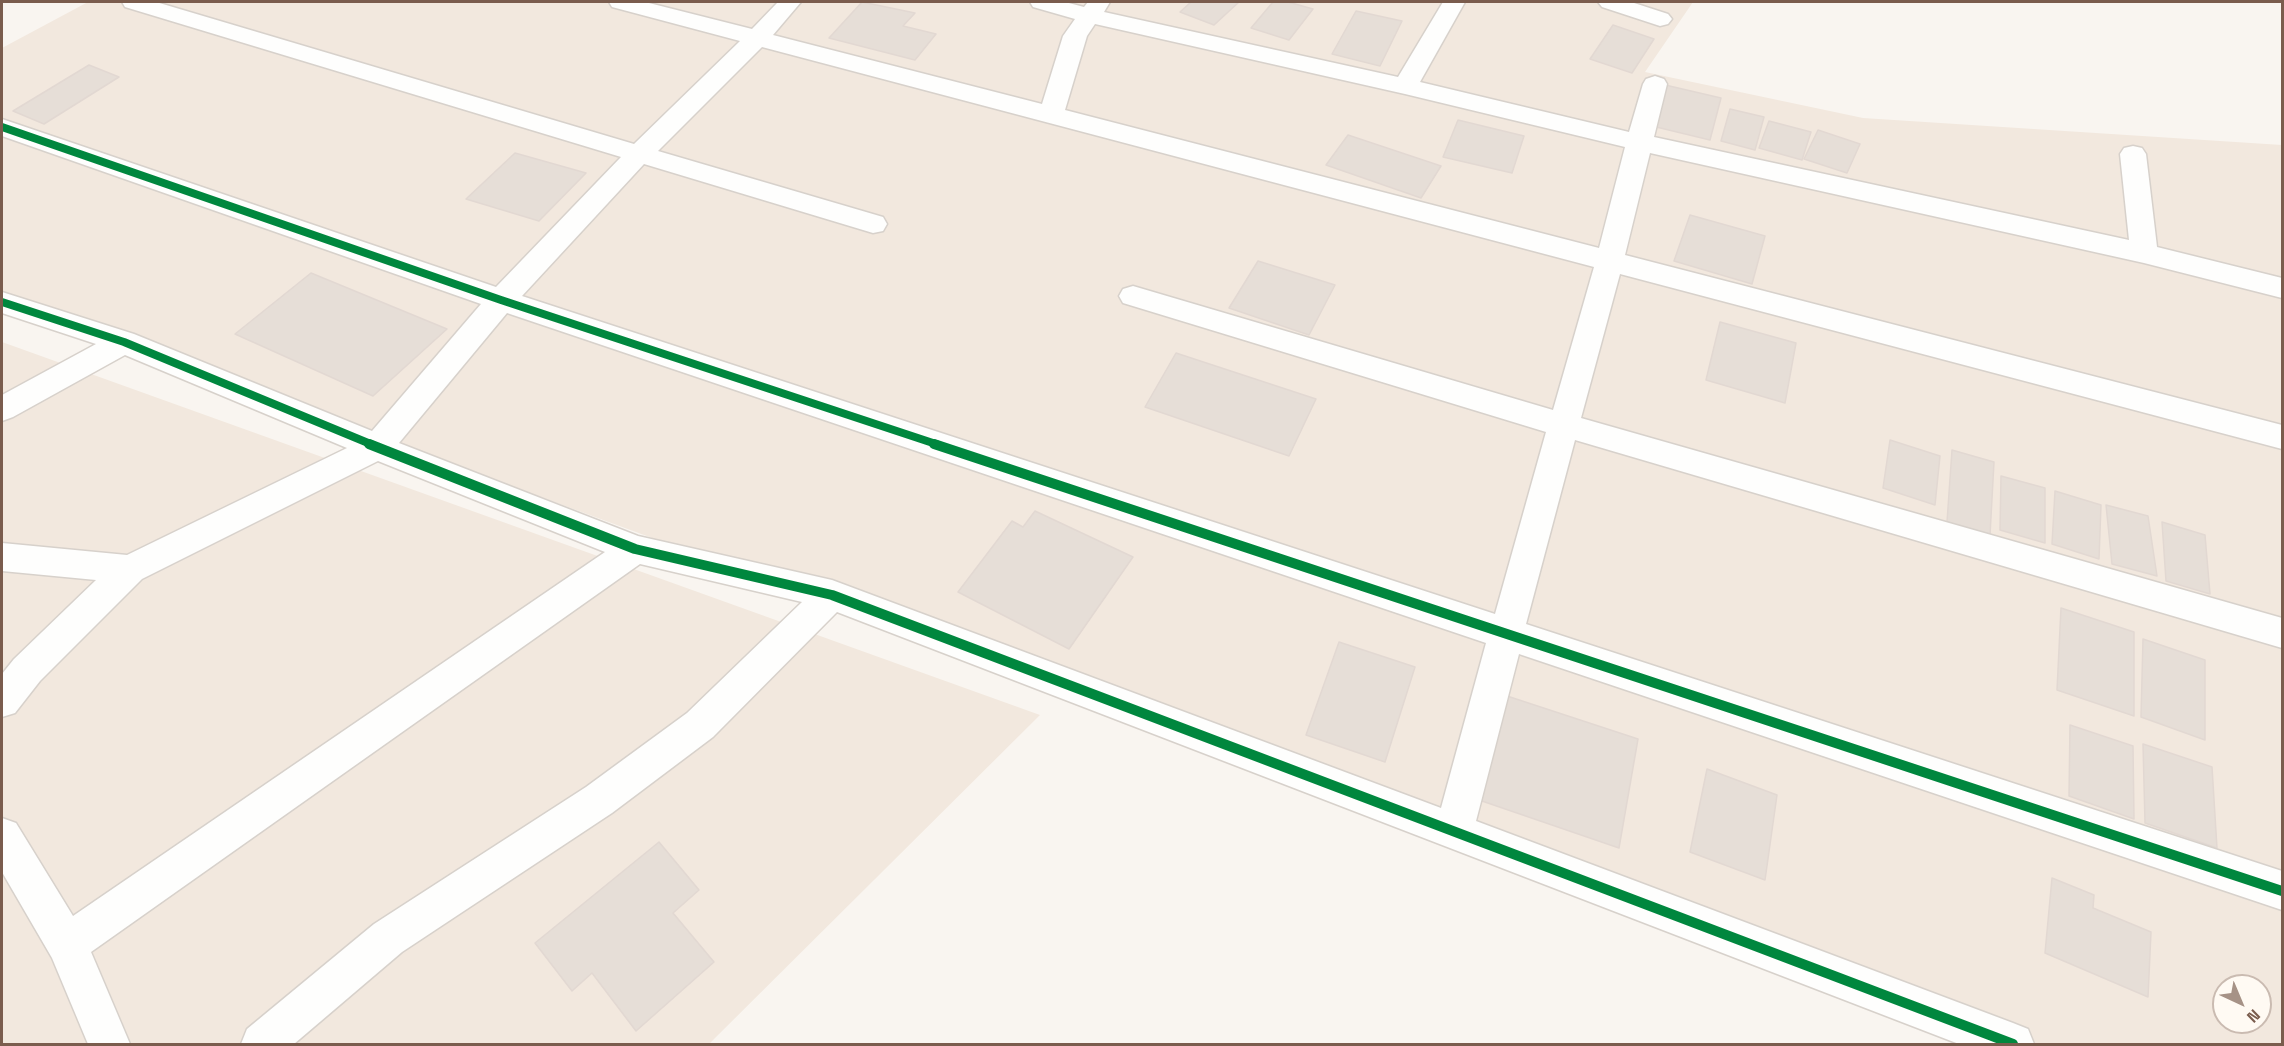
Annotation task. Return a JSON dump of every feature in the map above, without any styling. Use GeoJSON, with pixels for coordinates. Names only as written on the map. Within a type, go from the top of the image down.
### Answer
{"type":"FeatureCollection","features":[{"type":"Feature","properties":{"kind":"street"},"geometry":{"type":"LineString","coordinates":[[133,2],[873,224]]}},
{"type":"Feature","properties":{"kind":"street"},"geometry":{"type":"LineString","coordinates":[[620,2],[2283,437]]}},
{"type":"Feature","properties":{"kind":"street"},"geometry":{"type":"LineString","coordinates":[[2,702],[27,670],[130,569],[377,447],[501,300],[639,154],[756,39],[790,2]]}},
{"type":"Feature","properties":{"kind":"street"},"geometry":{"type":"LineString","coordinates":[[1041,2],[1095,9],[1638,142],[2144,253],[2283,288]]}},
{"type":"Feature","properties":{"kind":"street"},"geometry":{"type":"LineString","coordinates":[[1405,86],[1454,2]]}},
{"type":"Feature","properties":{"kind":"street"},"geometry":{"type":"LineString","coordinates":[[1610,2],[1660,19]]}},
{"type":"Feature","properties":{"kind":"street"},"geometry":{"type":"LineString","coordinates":[[1051,115],[1075,36],[1095,9]]}},
{"type":"Feature","properties":{"kind":"street"},"geometry":{"type":"LineString","coordinates":[[1454,832],[1504,634],[1610,260],[1638,142],[1655,84]]}},
{"type":"Feature","properties":{"kind":"street"},"geometry":{"type":"LineString","coordinates":[[2,127],[501,300],[2283,891]]}},
{"type":"Feature","properties":{"kind":"street"},"geometry":{"type":"LineString","coordinates":[[2133,154],[2144,253]]}},
{"type":"Feature","properties":{"kind":"street"},"geometry":{"type":"LineString","coordinates":[[1132,297],[1564,425],[2283,633]]}},
{"type":"Feature","properties":{"kind":"street"},"geometry":{"type":"LineString","coordinates":[[2,302],[124,342],[377,447],[635,549],[832,595],[2013,1044]]}},
{"type":"Feature","properties":{"kind":"street"},"geometry":{"type":"LineString","coordinates":[[2,409],[124,342]]}},
{"type":"Feature","properties":{"kind":"street"},"geometry":{"type":"LineString","coordinates":[[67,944],[635,549]]}},
{"type":"Feature","properties":{"kind":"street"},"geometry":{"type":"LineString","coordinates":[[2,557],[130,569]]}},
{"type":"Feature","properties":{"kind":"street"},"geometry":{"type":"LineString","coordinates":[[262,1044],[388,938],[599,800],[700,725],[832,595]]}},
{"type":"Feature","properties":{"kind":"street"},"geometry":{"type":"LineString","coordinates":[[2,836],[67,944],[109,1044]]}},
{"type":"Feature","properties":{"kind":"shaded area"},"geometry":{"type":"Polygon","coordinates":[[[88,2],[1693,2],[1645,72],[1863,118],[2282,145],[2282,1044],[2029,1044],[2,299],[2,48],[88,2]]]}},
{"type":"Feature","properties":{"kind":"shaded area"},"geometry":{"type":"Polygon","coordinates":[[[2,342],[1040,715],[709,1044],[2,1044],[2,342]]]}},
{"type":"Feature","properties":{"kind":"building"},"geometry":{"type":"Polygon","coordinates":[[[862,2],[915,13],[903,26],[936,34],[915,60],[829,38],[862,2]]]}},
{"type":"Feature","properties":{"kind":"building"},"geometry":{"type":"Polygon","coordinates":[[[1191,2],[1239,2],[1214,25],[1180,12],[1191,2]]]}},
{"type":"Feature","properties":{"kind":"building"},"geometry":{"type":"Polygon","coordinates":[[[1273,2],[1288,2],[1313,9],[1289,40],[1251,28],[1273,2]]]}},
{"type":"Feature","properties":{"kind":"building"},"geometry":{"type":"Polygon","coordinates":[[[1356,11],[1402,21],[1380,66],[1332,54],[1356,11]]]}},
{"type":"Feature","properties":{"kind":"building"},"geometry":{"type":"Polygon","coordinates":[[[1613,25],[1654,39],[1632,73],[1590,59],[1613,25]]]}},
{"type":"Feature","properties":{"kind":"building"},"geometry":{"type":"Polygon","coordinates":[[[89,65],[119,77],[44,124],[13,111],[89,65]]]}},
{"type":"Feature","properties":{"kind":"building"},"geometry":{"type":"Polygon","coordinates":[[[1661,84],[1721,98],[1710,140],[1648,125],[1661,84]]]}},
{"type":"Feature","properties":{"kind":"building"},"geometry":{"type":"Polygon","coordinates":[[[1730,109],[1764,117],[1755,150],[1721,141],[1730,109]]]}},
{"type":"Feature","properties":{"kind":"building"},"geometry":{"type":"Polygon","coordinates":[[[1458,120],[1524,136],[1512,173],[1443,157],[1458,120]]]}},
{"type":"Feature","properties":{"kind":"building"},"geometry":{"type":"Polygon","coordinates":[[[1769,121],[1811,132],[1802,160],[1759,148],[1769,121]]]}},
{"type":"Feature","properties":{"kind":"building"},"geometry":{"type":"Polygon","coordinates":[[[1818,130],[1860,144],[1847,173],[1804,159],[1818,130]]]}},
{"type":"Feature","properties":{"kind":"building"},"geometry":{"type":"Polygon","coordinates":[[[1348,135],[1441,166],[1421,198],[1326,165],[1348,135]]]}},
{"type":"Feature","properties":{"kind":"building"},"geometry":{"type":"Polygon","coordinates":[[[515,153],[586,173],[539,221],[466,199],[515,153]]]}},
{"type":"Feature","properties":{"kind":"building"},"geometry":{"type":"Polygon","coordinates":[[[1690,215],[1765,236],[1752,284],[1674,261],[1690,215]]]}},
{"type":"Feature","properties":{"kind":"building"},"geometry":{"type":"Polygon","coordinates":[[[1258,261],[1335,285],[1309,335],[1229,308],[1258,261]]]}},
{"type":"Feature","properties":{"kind":"building"},"geometry":{"type":"Polygon","coordinates":[[[311,273],[447,329],[373,396],[235,334],[311,273]]]}},
{"type":"Feature","properties":{"kind":"building"},"geometry":{"type":"Polygon","coordinates":[[[1720,322],[1796,343],[1785,403],[1706,380],[1720,322]]]}},
{"type":"Feature","properties":{"kind":"building"},"geometry":{"type":"Polygon","coordinates":[[[1176,353],[1316,399],[1289,456],[1145,407],[1176,353]]]}},
{"type":"Feature","properties":{"kind":"building"},"geometry":{"type":"Polygon","coordinates":[[[1890,440],[1940,456],[1935,505],[1883,488],[1890,440]]]}},
{"type":"Feature","properties":{"kind":"building"},"geometry":{"type":"Polygon","coordinates":[[[1952,450],[1994,462],[1990,535],[1947,522],[1952,450]]]}},
{"type":"Feature","properties":{"kind":"building"},"geometry":{"type":"Polygon","coordinates":[[[2001,476],[2045,488],[2045,543],[2000,530],[2001,476]]]}},
{"type":"Feature","properties":{"kind":"building"},"geometry":{"type":"Polygon","coordinates":[[[2055,491],[2101,505],[2099,559],[2052,544],[2055,491]]]}},
{"type":"Feature","properties":{"kind":"building"},"geometry":{"type":"Polygon","coordinates":[[[2106,505],[2148,516],[2157,576],[2112,564],[2106,505]]]}},
{"type":"Feature","properties":{"kind":"building"},"geometry":{"type":"Polygon","coordinates":[[[1035,511],[1133,557],[1069,649],[958,592],[1012,521],[1023,527],[1035,511]]]}},
{"type":"Feature","properties":{"kind":"building"},"geometry":{"type":"Polygon","coordinates":[[[2162,522],[2205,535],[2210,594],[2166,581],[2162,522]]]}},
{"type":"Feature","properties":{"kind":"building"},"geometry":{"type":"Polygon","coordinates":[[[2061,608],[2134,632],[2134,716],[2057,690],[2061,608]]]}},
{"type":"Feature","properties":{"kind":"building"},"geometry":{"type":"Polygon","coordinates":[[[2143,639],[2205,660],[2205,740],[2141,717],[2143,639]]]}},
{"type":"Feature","properties":{"kind":"building"},"geometry":{"type":"Polygon","coordinates":[[[1339,642],[1415,667],[1385,762],[1306,735],[1339,642]]]}},
{"type":"Feature","properties":{"kind":"building"},"geometry":{"type":"Polygon","coordinates":[[[1504,695],[1638,739],[1619,848],[1479,800],[1504,695]]]}},
{"type":"Feature","properties":{"kind":"building"},"geometry":{"type":"Polygon","coordinates":[[[2070,725],[2133,746],[2134,819],[2069,796],[2070,725]]]}},
{"type":"Feature","properties":{"kind":"building"},"geometry":{"type":"Polygon","coordinates":[[[2143,744],[2212,767],[2217,848],[2145,823],[2143,744]]]}},
{"type":"Feature","properties":{"kind":"building"},"geometry":{"type":"Polygon","coordinates":[[[1707,769],[1777,795],[1765,880],[1690,852],[1707,769]]]}},
{"type":"Feature","properties":{"kind":"building"},"geometry":{"type":"Polygon","coordinates":[[[659,842],[699,890],[673,913],[714,962],[636,1031],[592,973],[572,991],[535,943],[659,842]]]}},
{"type":"Feature","properties":{"kind":"building"},"geometry":{"type":"Polygon","coordinates":[[[2052,878],[2094,895],[2093,908],[2151,932],[2148,997],[2045,953],[2052,878]]]}},
{"type":"Feature","properties":{"kind":"cycle path"},"geometry":{"type":"LineString","coordinates":[[2,127],[501,300],[2282,891]]}},
{"type":"Feature","properties":{"kind":"cycle path"},"geometry":{"type":"LineString","coordinates":[[2,302],[124,342],[377,447],[635,549],[832,595],[2013,1044]]}}]}
